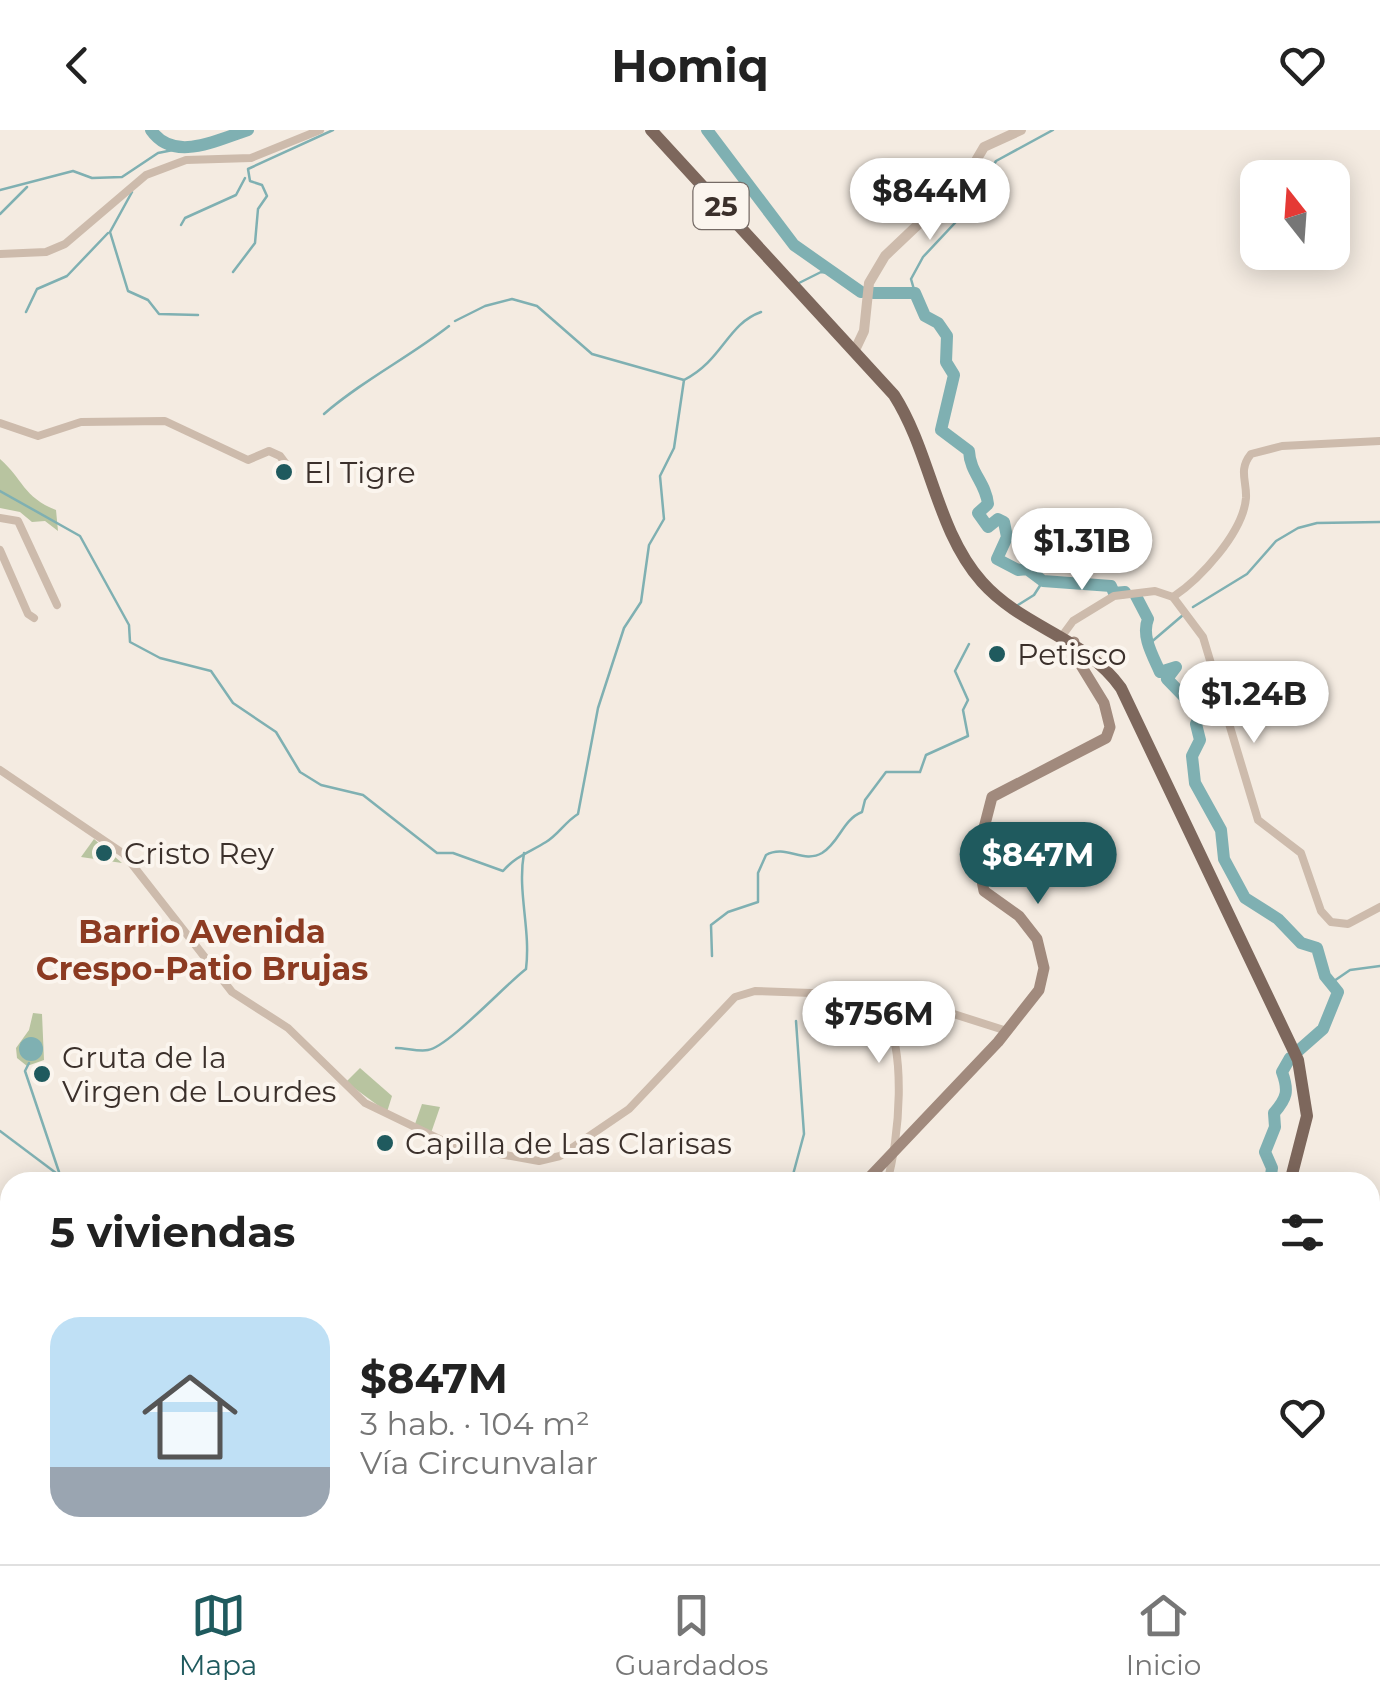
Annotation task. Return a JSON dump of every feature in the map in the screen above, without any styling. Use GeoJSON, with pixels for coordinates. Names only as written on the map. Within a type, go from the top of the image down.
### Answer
{"type":"FeatureCollection","features":[{"type":"Feature","properties":{"kind":"main road","name":"25"},"geometry":{"type":"LineString","coordinates":[[651,130],[855,350],[903,408],[956,540],[979,579],[1016,612],[1068,639],[1100,662],[1121,688],[1298,1060],[1306,1116],[1292,1172]]}},
{"type":"Feature","properties":{"kind":"main road"},"geometry":{"type":"LineString","coordinates":[[874,1172],[1007,1031],[1039,990],[1042,955],[1026,924],[990,897],[980,883],[977,856],[992,797],[1008,785],[1077,757],[1106,738],[1109,716],[1068,639]]}},
{"type":"Feature","properties":{"kind":"street"},"geometry":{"type":"LineString","coordinates":[[0,254],[46,252],[64,244],[146,174],[186,160],[251,158],[320,130]]}},
{"type":"Feature","properties":{"kind":"street"},"geometry":{"type":"LineString","coordinates":[[855,350],[864,330],[869,283],[885,256],[964,181],[984,147],[1021,130]]}},
{"type":"Feature","properties":{"kind":"street"},"geometry":{"type":"LineString","coordinates":[[0,423],[38,436],[81,422],[165,421],[248,460],[269,452],[280,456],[292,472]]}},
{"type":"Feature","properties":{"kind":"street"},"geometry":{"type":"LineString","coordinates":[[1173,597],[1206,572],[1235,524],[1246,497],[1242,472],[1251,454],[1274,447],[1380,441]]}},
{"type":"Feature","properties":{"kind":"street"},"geometry":{"type":"LineString","coordinates":[[0,518],[18,521],[26,532],[57,605]]}},
{"type":"Feature","properties":{"kind":"street"},"geometry":{"type":"LineString","coordinates":[[0,550],[28,614],[34,618]]}},
{"type":"Feature","properties":{"kind":"street"},"geometry":{"type":"LineString","coordinates":[[1068,639],[1086,613],[1129,592],[1173,597],[1202,637],[1258,820],[1301,853],[1321,911],[1331,922],[1348,924],[1380,907]]}},
{"type":"Feature","properties":{"kind":"street"},"geometry":{"type":"LineString","coordinates":[[0,770],[124,854],[232,992],[288,1028],[365,1103],[454,1146],[539,1162],[560,1156],[629,1109],[735,997],[769,989],[913,999],[1007,1031]]}},
{"type":"Feature","properties":{"kind":"street"},"geometry":{"type":"LineString","coordinates":[[834,996],[880,1009],[887,1018],[898,1065],[889,1172]]}},
{"type":"Feature","properties":{"kind":"green space"},"geometry":{"type":"Polygon","coordinates":[[[0,459],[30,493],[56,510],[58,531],[45,521],[32,522],[20,512],[0,508],[0,459]]]}},
{"type":"Feature","properties":{"kind":"green space"},"geometry":{"type":"Polygon","coordinates":[[[94,839],[122,863],[81,857],[94,839]]]}},
{"type":"Feature","properties":{"kind":"green space"},"geometry":{"type":"Polygon","coordinates":[[[33,1013],[42,1014],[44,1060],[27,1066],[17,1058],[16,1048],[29,1030],[33,1013]]]}},
{"type":"Feature","properties":{"kind":"green space"},"geometry":{"type":"Polygon","coordinates":[[[360,1068],[392,1096],[387,1112],[346,1082],[360,1068]]]}},
{"type":"Feature","properties":{"kind":"green space"},"geometry":{"type":"Polygon","coordinates":[[[422,1104],[440,1107],[431,1133],[415,1124],[422,1104]]]}},
{"type":"Feature","properties":{"kind":"water"},"geometry":{"type":"Polygon","coordinates":[[[31,1037],[43,1049],[31,1061],[19,1049],[31,1037]]]}},
{"type":"Feature","properties":{"kind":"waterway"},"geometry":{"type":"LineString","coordinates":[[151,130],[160,140],[183,147],[248,130]]}},
{"type":"Feature","properties":{"kind":"waterway"},"geometry":{"type":"LineString","coordinates":[[233,272],[255,243],[258,209],[267,196],[262,185],[250,181],[248,169],[333,130]]}},
{"type":"Feature","properties":{"kind":"waterway"},"geometry":{"type":"LineString","coordinates":[[707,130],[794,245],[861,292]]}},
{"type":"Feature","properties":{"kind":"waterway"},"geometry":{"type":"LineString","coordinates":[[915,293],[911,279],[923,257],[968,209],[996,161],[1053,130]]}},
{"type":"Feature","properties":{"kind":"waterway"},"geometry":{"type":"LineString","coordinates":[[0,190],[73,171],[92,178],[122,177],[158,153],[178,149]]}},
{"type":"Feature","properties":{"kind":"waterway"},"geometry":{"type":"LineString","coordinates":[[181,225],[185,218],[236,195],[245,178]]}},
{"type":"Feature","properties":{"kind":"waterway"},"geometry":{"type":"LineString","coordinates":[[0,214],[27,187]]}},
{"type":"Feature","properties":{"kind":"waterway"},"geometry":{"type":"LineString","coordinates":[[132,192],[110,232],[128,291],[148,300],[159,314],[198,315]]}},
{"type":"Feature","properties":{"kind":"waterway"},"geometry":{"type":"LineString","coordinates":[[26,312],[37,289],[67,276],[108,233]]}},
{"type":"Feature","properties":{"kind":"waterway"},"geometry":{"type":"LineString","coordinates":[[799,283],[821,272],[841,275]]}},
{"type":"Feature","properties":{"kind":"waterway"},"geometry":{"type":"LineString","coordinates":[[873,293],[915,293],[925,316],[938,323],[947,336],[946,362],[954,375],[941,430],[969,451],[988,504],[978,513],[988,527],[998,519],[1004,522],[1007,537],[997,559],[1018,570],[1027,569],[1043,581],[1111,586],[1114,593],[1125,592]]}},
{"type":"Feature","properties":{"kind":"waterway"},"geometry":{"type":"LineString","coordinates":[[455,321],[485,306],[512,299],[537,306],[592,354],[684,380]]}},
{"type":"Feature","properties":{"kind":"waterway"},"geometry":{"type":"LineString","coordinates":[[0,491],[80,536],[129,625],[130,642],[160,658],[211,671],[233,703],[276,732],[300,772],[321,785],[363,795],[437,853],[453,853],[503,871],[578,814],[598,708],[624,628],[641,602],[649,545],[664,519],[660,476],[674,448],[684,380],[708,363],[740,325],[761,312]]}},
{"type":"Feature","properties":{"kind":"waterway"},"geometry":{"type":"LineString","coordinates":[[324,414],[449,326]]}},
{"type":"Feature","properties":{"kind":"waterway"},"geometry":{"type":"LineString","coordinates":[[1193,607],[1247,574],[1276,541],[1298,528],[1317,523],[1380,522]]}},
{"type":"Feature","properties":{"kind":"waterway"},"geometry":{"type":"LineString","coordinates":[[1018,605],[1034,595],[1043,581]]}},
{"type":"Feature","properties":{"kind":"waterway"},"geometry":{"type":"LineString","coordinates":[[1136,596],[1148,619],[1147,639],[1160,672],[1176,667],[1167,679],[1201,714],[1196,724],[1200,740],[1192,756],[1195,783],[1221,830],[1224,859],[1245,898],[1278,919],[1301,943],[1317,948],[1325,976],[1338,992],[1323,1029],[1298,1051]]}},
{"type":"Feature","properties":{"kind":"waterway"},"geometry":{"type":"LineString","coordinates":[[1149,644],[1183,615]]}},
{"type":"Feature","properties":{"kind":"waterway"},"geometry":{"type":"LineString","coordinates":[[712,956],[711,925],[728,912],[758,902],[758,873],[766,855],[822,853],[850,820],[862,812],[865,800],[886,772],[920,772],[926,755],[968,736],[963,710],[968,700],[955,671],[969,644]]}},
{"type":"Feature","properties":{"kind":"waterway"},"geometry":{"type":"LineString","coordinates":[[396,1048],[424,1050],[437,1046],[526,969],[524,853]]}},
{"type":"Feature","properties":{"kind":"waterway"},"geometry":{"type":"LineString","coordinates":[[1334,981],[1350,970],[1380,966]]}},
{"type":"Feature","properties":{"kind":"waterway"},"geometry":{"type":"LineString","coordinates":[[794,1172],[804,1134],[796,1021]]}},
{"type":"Feature","properties":{"kind":"waterway"},"geometry":{"type":"LineString","coordinates":[[1271,1172],[1265,1152],[1275,1127],[1274,1113],[1286,1094],[1282,1072],[1290,1058]]}},
{"type":"Feature","properties":{"kind":"waterway"},"geometry":{"type":"LineString","coordinates":[[29,1063],[25,1071],[59,1172]]}},
{"type":"Feature","properties":{"kind":"waterway"},"geometry":{"type":"LineString","coordinates":[[0,1131],[55,1172]]}},
{"type":"Feature","properties":{"kind":"place","name":"El Tigre"},"geometry":{"type":"Point","coordinates":[284,472]}},
{"type":"Feature","properties":{"kind":"place","name":"Petisco"},"geometry":{"type":"Point","coordinates":[997,654]}},
{"type":"Feature","properties":{"kind":"place","name":"Cristo Rey"},"geometry":{"type":"Point","coordinates":[104,853]}},
{"type":"Feature","properties":{"kind":"place","name":"Gruta de la Virgen de Lourdes"},"geometry":{"type":"Point","coordinates":[42,1074]}},
{"type":"Feature","properties":{"kind":"place","name":"Capilla de Las Clarisas"},"geometry":{"type":"Point","coordinates":[385,1143]}},
{"type":"Feature","properties":{"kind":"district","name":"Barrio Avenida Crespo-Patio Brujas"},"geometry":{"type":"Point","coordinates":[202,950]}}]}
